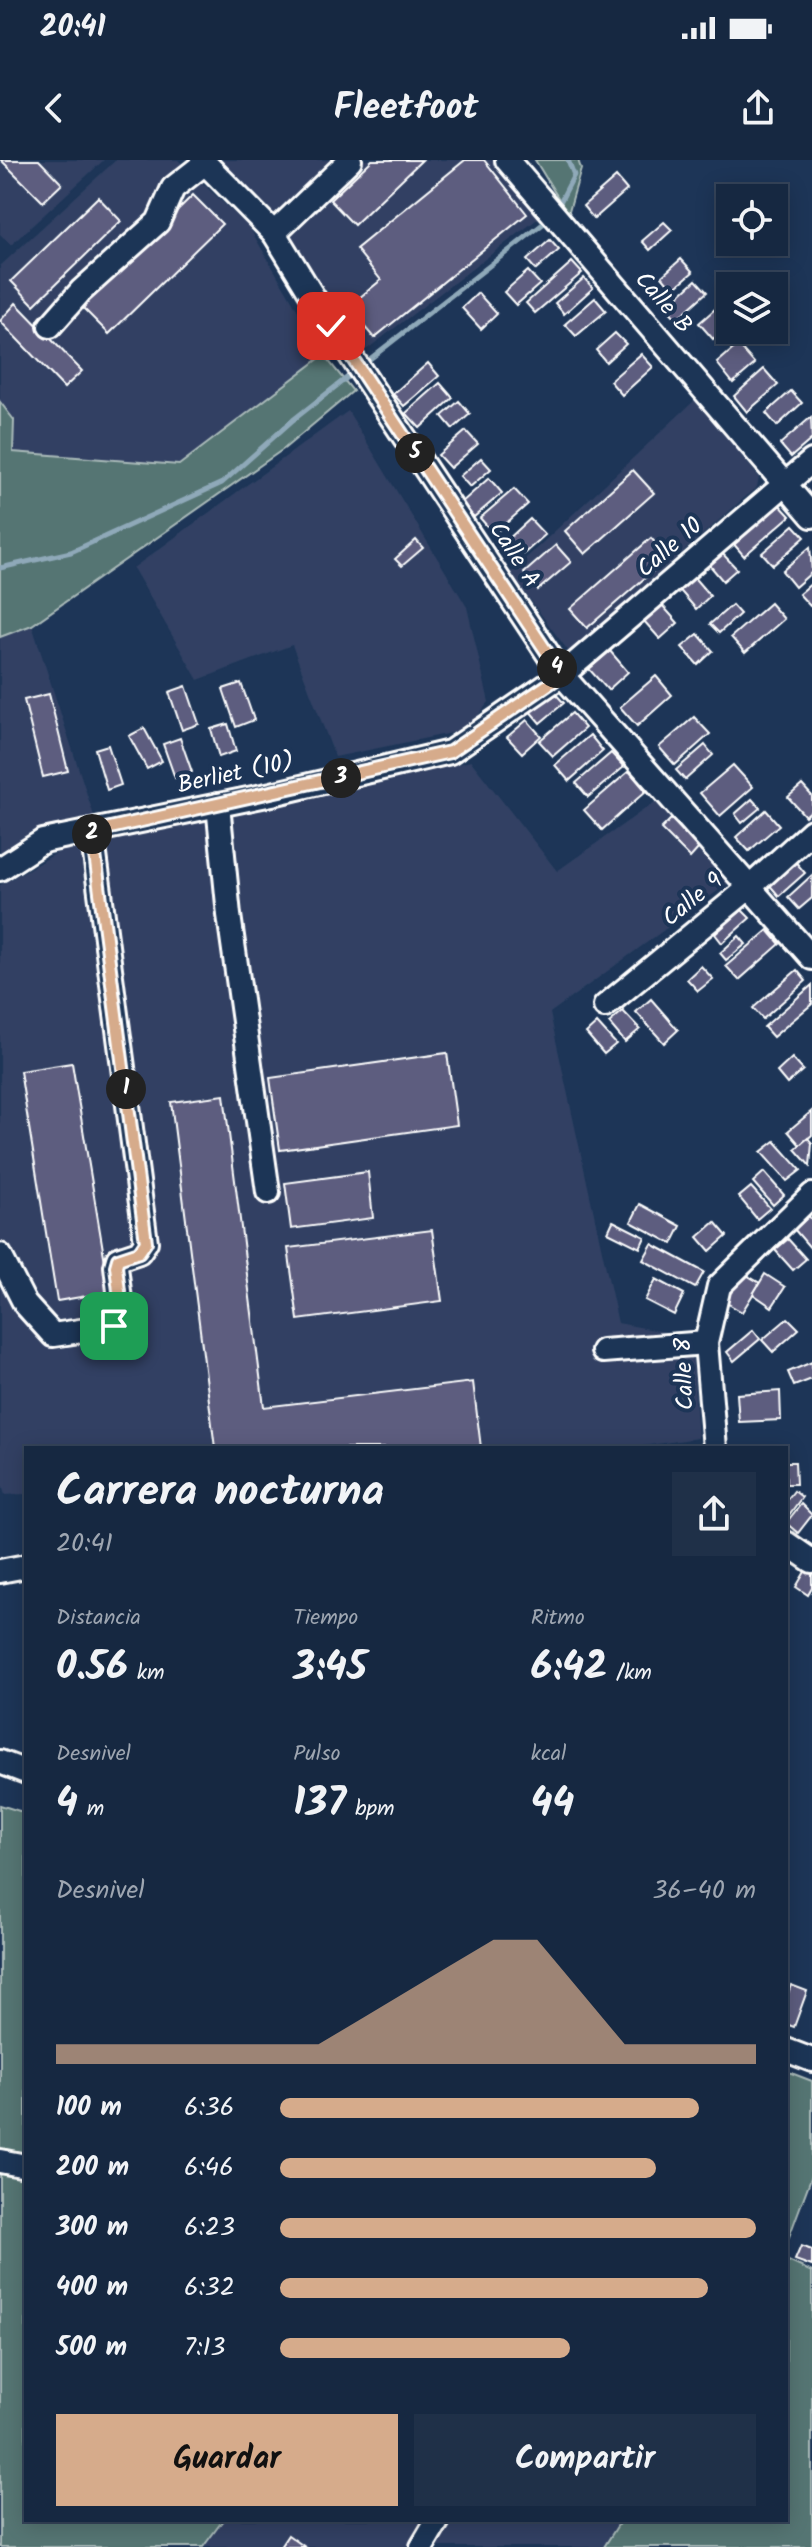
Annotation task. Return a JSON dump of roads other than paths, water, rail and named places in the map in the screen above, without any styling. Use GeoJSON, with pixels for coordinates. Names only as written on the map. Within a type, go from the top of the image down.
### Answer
{"type":"FeatureCollection","features":[{"type":"Feature","properties":{"kind":"street"},"geometry":{"type":"LineString","coordinates":[[274,233],[350,160]]}},
{"type":"Feature","properties":{"kind":"street","name":"Calle B"},"geometry":{"type":"LineString","coordinates":[[507,160],[812,516]]}},
{"type":"Feature","properties":{"kind":"street"},"geometry":{"type":"LineString","coordinates":[[50,326],[81,291],[158,222],[173,188],[203,161]]}},
{"type":"Feature","properties":{"kind":"street","name":"Calle A"},"geometry":{"type":"LineString","coordinates":[[203,161],[274,233],[331,326],[562,675],[812,958]]}},
{"type":"Feature","properties":{"kind":"street","name":"Calle 10"},"geometry":{"type":"LineString","coordinates":[[562,675],[812,461]]}},
{"type":"Feature","properties":{"kind":"street","name":"Berliet (10)"},"geometry":{"type":"LineString","coordinates":[[0,869],[43,841],[450,752],[562,675]]}},
{"type":"Feature","properties":{"kind":"street"},"geometry":{"type":"LineString","coordinates":[[218,805],[229,915],[268,1192]]}},
{"type":"Feature","properties":{"kind":"street","name":"Calle 9"},"geometry":{"type":"LineString","coordinates":[[605,1006],[750,887],[812,831]]}},
{"type":"Feature","properties":{"kind":"street"},"geometry":{"type":"LineString","coordinates":[[0,1255],[25,1304],[53,1335],[114,1326],[121,1308],[116,1266],[118,1259],[139,1252],[146,1242],[92,832]]}},
{"type":"Feature","properties":{"kind":"street","name":"Calle 8"},"geometry":{"type":"LineString","coordinates":[[715,1446],[706,1343],[719,1286],[812,1195]]}},
{"type":"Feature","properties":{"kind":"street"},"geometry":{"type":"LineString","coordinates":[[603,1351],[706,1343]]}},
{"type":"Feature","properties":{"kind":"street"},"geometry":{"type":"LineString","coordinates":[[788,1544],[812,1560]]}},
{"type":"Feature","properties":{"kind":"street"},"geometry":{"type":"LineString","coordinates":[[0,1571],[24,1566]]}},
{"type":"Feature","properties":{"kind":"street"},"geometry":{"type":"LineString","coordinates":[[0,1762],[24,1771]]}},
{"type":"Feature","properties":{"kind":"street"},"geometry":{"type":"LineString","coordinates":[[788,2051],[812,2060]]}},
{"type":"Feature","properties":{"kind":"street"},"geometry":{"type":"LineString","coordinates":[[0,2161],[24,2166]]}},
{"type":"Feature","properties":{"kind":"street"},"geometry":{"type":"LineString","coordinates":[[422,2547],[437,2522]]}},
{"type":"Feature","properties":{"kind":"waterway"},"geometry":{"type":"LineString","coordinates":[[557,208],[574,175],[568,160]]}},
{"type":"Feature","properties":{"kind":"waterway"},"geometry":{"type":"LineString","coordinates":[[366,362],[548,220]]}},
{"type":"Feature","properties":{"kind":"waterway"},"geometry":{"type":"LineString","coordinates":[[0,568],[71,552],[222,483],[293,420],[353,373]]}}]}
